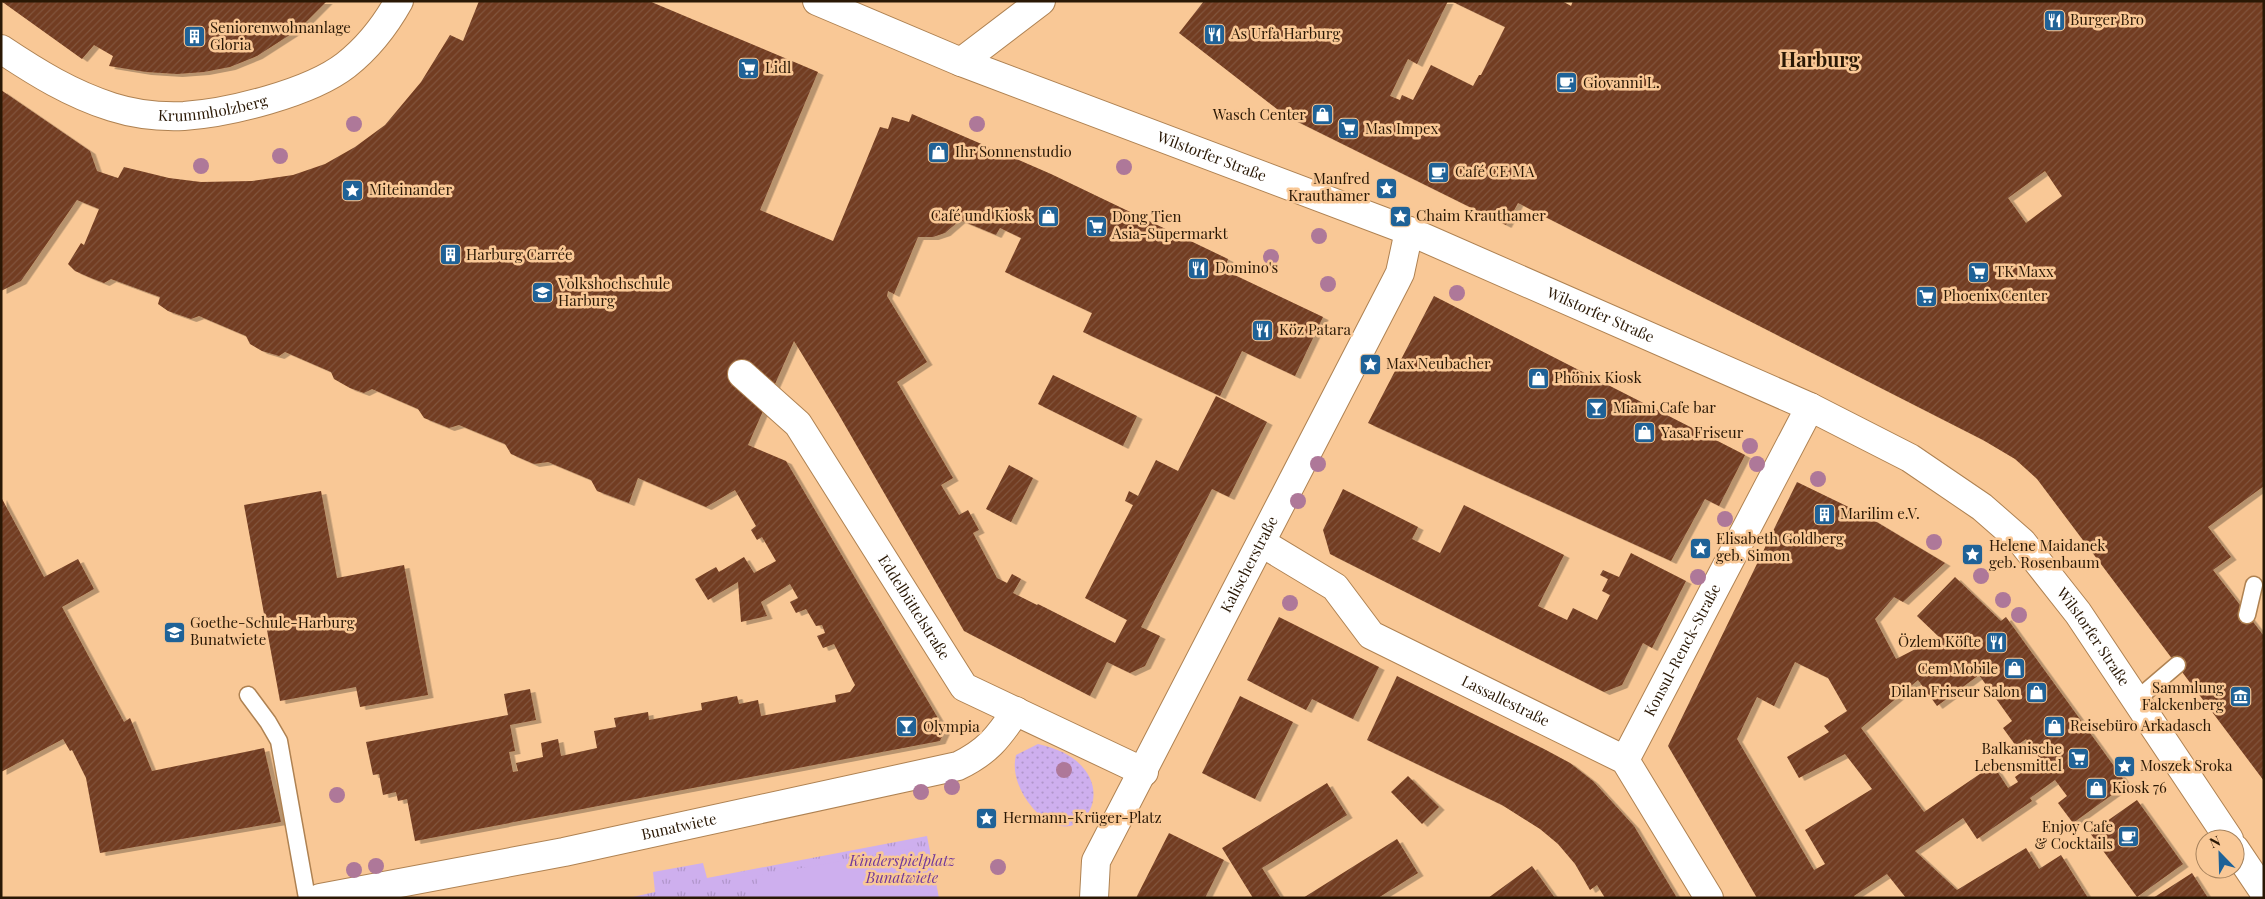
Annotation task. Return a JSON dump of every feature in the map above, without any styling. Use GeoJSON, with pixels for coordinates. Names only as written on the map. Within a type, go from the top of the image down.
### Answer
{"type":"FeatureCollection","features":[{"type":"Feature","properties":{"kind":"street","name":"Krummholzberg"},"geometry":{"type":"LineString","coordinates":[[1,49],[66,90],[113,107],[149,114],[183,116],[220,111],[260,101],[320,80],[344,66],[365,49],[386,25],[400,1]]}},
{"type":"Feature","properties":{"kind":"street","name":"Wilstorfer Straße"},"geometry":{"type":"LineString","coordinates":[[817,1],[961,62],[1409,231],[1810,407],[1910,458],[1982,507],[2022,542],[2078,612],[2222,829]]}},
{"type":"Feature","properties":{"kind":"street"},"geometry":{"type":"LineString","coordinates":[[961,62],[1041,1]]}},
{"type":"Feature","properties":{"kind":"street","name":"Kalischerstraße"},"geometry":{"type":"LineString","coordinates":[[1094,898],[1096,861],[1144,772],[1400,273],[1409,231]]}},
{"type":"Feature","properties":{"kind":"street","name":"Eddelbüttelstraße"},"geometry":{"type":"LineString","coordinates":[[742,374],[798,424],[964,687],[1144,772]]}},
{"type":"Feature","properties":{"kind":"street","name":"Konsul-Renck-Straße"},"geometry":{"type":"LineString","coordinates":[[1625,760],[1810,407]]}},
{"type":"Feature","properties":{"kind":"street","name":"Lassallestraße"},"geometry":{"type":"LineString","coordinates":[[1262,543],[1335,587],[1371,635],[1625,760]]}},
{"type":"Feature","properties":{"kind":"street","name":"Bunatwiete"},"geometry":{"type":"LineString","coordinates":[[320,898],[564,852],[958,766],[978,756],[997,740],[1016,711]]}},
{"type":"Feature","properties":{"kind":"street"},"geometry":{"type":"LineString","coordinates":[[1625,760],[1709,898]]}},
{"type":"Feature","properties":{"kind":"street"},"geometry":{"type":"LineString","coordinates":[[2245,864],[2264,892]]}},
{"type":"Feature","properties":{"kind":"lane"},"geometry":{"type":"LineString","coordinates":[[2247,615],[2254,585]]}},
{"type":"Feature","properties":{"kind":"lane"},"geometry":{"type":"LineString","coordinates":[[2136,700],[2178,665]]}},
{"type":"Feature","properties":{"kind":"lane"},"geometry":{"type":"LineString","coordinates":[[248,695],[279,741],[307,898]]}},
{"type":"Feature","properties":{"kind":"green space"},"geometry":{"type":"Polygon","coordinates":[[[1038,744],[1069,756],[1087,772],[1093,791],[1091,808],[1081,821],[1066,826],[1048,821],[1024,797],[1015,773],[1016,755],[1038,744]]]}},
{"type":"Feature","properties":{"kind":"green space","name":"Kinderspielplatz Bunatwiete"},"geometry":{"type":"Polygon","coordinates":[[[927,836],[939,898],[628,898],[655,892],[653,872],[703,863],[707,878],[927,836]]]}},
{"type":"Feature","properties":{"kind":"green space"},"geometry":{"type":"Polygon","coordinates":[[[920,847],[929,898],[760,898],[756,876],[920,847]]]}},
{"type":"Feature","properties":{"kind":"building","name":"Seniorenwohnanlage Gloria"},"geometry":{"type":"Polygon","coordinates":[[[1,1],[327,1],[299,29],[257,56],[230,67],[204,72],[177,74],[146,72],[109,66],[113,56],[94,45],[82,59],[1,1]]]}},
{"type":"Feature","properties":{"kind":"building"},"geometry":{"type":"Polygon","coordinates":[[[479,1],[649,1],[818,72],[760,210],[833,241],[880,127],[888,129],[892,117],[909,122],[912,114],[1051,174],[1228,259],[1224,270],[1323,317],[1295,376],[1242,351],[1220,396],[1083,332],[1092,313],[1005,272],[1021,238],[1000,228],[996,235],[960,220],[945,233],[933,237],[918,237],[894,294],[888,291],[887,296],[927,362],[897,382],[953,478],[941,485],[959,515],[968,510],[979,530],[973,533],[997,578],[1007,583],[1012,574],[1021,579],[1013,593],[1115,643],[1127,620],[1085,598],[1133,505],[1125,501],[1129,491],[1138,496],[1156,460],[1178,471],[1216,396],[1267,422],[1229,497],[1212,489],[1141,627],[1160,636],[1145,666],[1130,673],[1107,662],[1090,696],[964,631],[794,341],[748,445],[786,461],[945,730],[940,741],[415,841],[407,799],[398,801],[396,792],[383,795],[379,774],[373,775],[366,742],[508,715],[504,694],[530,689],[536,720],[510,725],[515,751],[509,752],[513,772],[518,771],[516,763],[543,757],[541,743],[558,739],[561,756],[597,748],[594,731],[616,727],[614,718],[648,712],[649,720],[702,710],[701,703],[737,696],[739,704],[758,700],[761,716],[836,702],[835,695],[850,692],[855,685],[834,644],[823,648],[817,636],[825,633],[822,625],[816,626],[806,609],[796,613],[790,602],[798,598],[790,584],[761,602],[767,616],[741,622],[738,582],[708,600],[695,579],[716,567],[719,572],[744,557],[754,573],[776,561],[762,537],[757,540],[751,530],[756,526],[735,490],[706,507],[638,478],[629,503],[597,491],[591,480],[548,462],[534,464],[511,454],[505,444],[459,425],[449,428],[424,418],[418,409],[372,389],[364,393],[350,388],[334,379],[331,372],[285,352],[279,356],[262,351],[250,344],[246,336],[199,316],[191,319],[168,311],[158,304],[160,297],[111,279],[104,283],[75,271],[68,264],[81,243],[84,245],[99,209],[77,200],[21,281],[1,291],[1,90],[90,151],[97,171],[118,178],[124,167],[169,178],[201,182],[252,181],[293,175],[325,164],[355,147],[385,125],[421,82],[450,35],[463,41],[479,1]]]}},
{"type":"Feature","properties":{"kind":"building","name":"Phoenix Center"},"geometry":{"type":"Polygon","coordinates":[[[1204,1],[1448,1],[1417,64],[1408,59],[1390,96],[1400,100],[1402,95],[1413,100],[1431,65],[1473,86],[1479,75],[1481,75],[1505,27],[1451,1],[1562,1],[1571,6],[1573,1],[2264,1],[2264,486],[2208,527],[2231,557],[2213,570],[2264,636],[2264,781],[2037,479],[2015,459],[1983,440],[1518,203],[1506,225],[1286,116],[1179,33],[1204,1]],[[2045,171],[2008,198],[2026,223],[2062,196],[2045,171]]]}},
{"type":"Feature","properties":{"kind":"building"},"geometry":{"type":"Polygon","coordinates":[[[1434,296],[1745,455],[1719,506],[1705,499],[1671,561],[1368,423],[1434,296]]]}},
{"type":"Feature","properties":{"kind":"building"},"geometry":{"type":"Polygon","coordinates":[[[1053,375],[1137,416],[1123,446],[1038,404],[1053,375]]]}},
{"type":"Feature","properties":{"kind":"building"},"geometry":{"type":"Polygon","coordinates":[[[1009,465],[1033,478],[1011,522],[986,509],[1009,465]]]}},
{"type":"Feature","properties":{"kind":"building"},"geometry":{"type":"Polygon","coordinates":[[[1797,482],[1865,515],[1945,563],[1903,602],[1894,597],[1875,619],[1896,659],[1939,637],[1917,616],[1955,577],[2001,621],[2006,617],[2127,784],[2073,823],[2058,803],[2067,796],[2055,780],[2030,798],[2032,801],[1977,839],[1963,818],[1915,851],[1957,890],[2026,848],[2039,869],[2061,855],[2088,898],[1906,898],[1887,874],[1854,896],[1855,898],[1757,898],[1668,746],[1797,482]],[[1795,662],[1774,706],[1757,697],[1737,739],[1814,870],[1825,864],[1805,830],[1872,789],[1845,754],[1799,778],[1787,757],[1829,732],[1824,726],[1847,711],[1828,678],[1795,662]],[[1979,675],[1937,706],[1918,680],[1861,728],[1924,812],[1993,765],[2008,788],[2018,782],[2015,777],[2040,759],[2026,739],[2016,746],[2003,728],[2012,721],[1979,675]]]}},
{"type":"Feature","properties":{"kind":"building"},"geometry":{"type":"Polygon","coordinates":[[[1343,489],[1418,527],[1412,539],[1440,553],[1464,505],[1564,555],[1538,606],[1567,620],[1573,608],[1597,620],[1610,595],[1602,591],[1608,579],[1600,575],[1603,570],[1619,577],[1631,553],[1686,581],[1652,648],[1643,643],[1622,685],[1604,692],[1330,554],[1323,530],[1343,489]]]}},
{"type":"Feature","properties":{"kind":"building"},"geometry":{"type":"Polygon","coordinates":[[[321,491],[337,578],[404,565],[428,695],[360,707],[356,687],[280,701],[244,505],[321,491]]]}},
{"type":"Feature","properties":{"kind":"building"},"geometry":{"type":"Polygon","coordinates":[[[1,497],[44,577],[78,559],[94,589],[62,607],[124,722],[130,718],[152,771],[264,748],[281,822],[100,853],[86,778],[72,750],[70,751],[63,739],[1,772],[1,497]]]}},
{"type":"Feature","properties":{"kind":"building"},"geometry":{"type":"Polygon","coordinates":[[[1279,617],[1379,667],[1353,719],[1312,699],[1306,710],[1247,680],[1279,617]]]}},
{"type":"Feature","properties":{"kind":"building"},"geometry":{"type":"Polygon","coordinates":[[[1397,676],[1544,749],[1570,763],[1593,781],[1634,826],[1677,898],[1605,898],[1597,885],[1590,890],[1575,864],[1558,844],[1540,829],[1502,805],[1367,740],[1397,676]]]}},
{"type":"Feature","properties":{"kind":"building"},"geometry":{"type":"Polygon","coordinates":[[[1240,696],[1293,722],[1255,799],[1202,773],[1240,696]]]}},
{"type":"Feature","properties":{"kind":"building"},"geometry":{"type":"Polygon","coordinates":[[[1408,776],[1439,807],[1422,824],[1391,792],[1408,776]]]}},
{"type":"Feature","properties":{"kind":"building"},"geometry":{"type":"Polygon","coordinates":[[[1327,783],[1347,815],[1262,868],[1281,898],[1253,898],[1222,848],[1327,783]]]}},
{"type":"Feature","properties":{"kind":"building"},"geometry":{"type":"Polygon","coordinates":[[[2137,800],[2183,864],[2137,897],[2090,833],[2137,800]]]}},
{"type":"Feature","properties":{"kind":"building"},"geometry":{"type":"Polygon","coordinates":[[[1169,833],[1224,860],[1205,898],[1136,898],[1169,833]]]}},
{"type":"Feature","properties":{"kind":"building"},"geometry":{"type":"Polygon","coordinates":[[[1397,839],[1418,873],[1378,898],[1303,898],[1397,839]]]}},
{"type":"Feature","properties":{"kind":"building"},"geometry":{"type":"Polygon","coordinates":[[[1532,866],[1555,898],[1488,898],[1532,866]]]}},
{"type":"Feature","properties":{"kind":"building"},"geometry":{"type":"Polygon","coordinates":[[[2192,873],[2208,898],[2153,898],[2192,873]]]}},
{"type":"Feature","properties":{"kind":"place","name":"Burger Bro"},"geometry":{"type":"Point","coordinates":[2054,20]}},
{"type":"Feature","properties":{"kind":"place","name":"As Urfa Harburg"},"geometry":{"type":"Point","coordinates":[1215,34]}},
{"type":"Feature","properties":{"kind":"place","name":"Seniorenwohnanlage Gloria"},"geometry":{"type":"Point","coordinates":[194,37]}},
{"type":"Feature","properties":{"kind":"place","name":"Lidl"},"geometry":{"type":"Point","coordinates":[749,68]}},
{"type":"Feature","properties":{"kind":"place","name":"Giovanni L."},"geometry":{"type":"Point","coordinates":[1567,83]}},
{"type":"Feature","properties":{"kind":"place","name":"Wasch Center"},"geometry":{"type":"Point","coordinates":[1322,115]}},
{"type":"Feature","properties":{"kind":"place","name":"Mas Impex"},"geometry":{"type":"Point","coordinates":[1349,129]}},
{"type":"Feature","properties":{"kind":"place","name":"Ihr Sonnenstudio"},"geometry":{"type":"Point","coordinates":[939,152]}},
{"type":"Feature","properties":{"kind":"place","name":"Café CE MA"},"geometry":{"type":"Point","coordinates":[1439,172]}},
{"type":"Feature","properties":{"kind":"place","name":"Manfred Krauthamer"},"geometry":{"type":"Point","coordinates":[1386,188]}},
{"type":"Feature","properties":{"kind":"place","name":"Miteinander"},"geometry":{"type":"Point","coordinates":[353,190]}},
{"type":"Feature","properties":{"kind":"place","name":"Café und Kiosk"},"geometry":{"type":"Point","coordinates":[1048,216]}},
{"type":"Feature","properties":{"kind":"place","name":"Chaim Krauthamer"},"geometry":{"type":"Point","coordinates":[1400,216]}},
{"type":"Feature","properties":{"kind":"place","name":"Dong Tien Asia-Supermarkt"},"geometry":{"type":"Point","coordinates":[1096,226]}},
{"type":"Feature","properties":{"kind":"place","name":"Harburg Carrée"},"geometry":{"type":"Point","coordinates":[450,255]}},
{"type":"Feature","properties":{"kind":"place","name":"Domino's"},"geometry":{"type":"Point","coordinates":[1199,268]}},
{"type":"Feature","properties":{"kind":"place","name":"TK Maxx"},"geometry":{"type":"Point","coordinates":[1979,272]}},
{"type":"Feature","properties":{"kind":"place","name":"Volkshochschule Harburg"},"geometry":{"type":"Point","coordinates":[542,293]}},
{"type":"Feature","properties":{"kind":"place","name":"Phoenix Center"},"geometry":{"type":"Point","coordinates":[1927,296]}},
{"type":"Feature","properties":{"kind":"place","name":"Köz Patara"},"geometry":{"type":"Point","coordinates":[1263,330]}},
{"type":"Feature","properties":{"kind":"place","name":"Max Neubacher"},"geometry":{"type":"Point","coordinates":[1370,364]}},
{"type":"Feature","properties":{"kind":"place","name":"Phönix Kiosk"},"geometry":{"type":"Point","coordinates":[1538,378]}},
{"type":"Feature","properties":{"kind":"place","name":"Miami Cafe bar"},"geometry":{"type":"Point","coordinates":[1597,408]}},
{"type":"Feature","properties":{"kind":"place","name":"Yasa Friseur"},"geometry":{"type":"Point","coordinates":[1645,433]}},
{"type":"Feature","properties":{"kind":"place","name":"Marilim e.V."},"geometry":{"type":"Point","coordinates":[1824,514]}},
{"type":"Feature","properties":{"kind":"place","name":"Elisabeth Goldberg geb. Simon"},"geometry":{"type":"Point","coordinates":[1700,548]}},
{"type":"Feature","properties":{"kind":"place","name":"Helene Maidanek geb. Rosenbaum"},"geometry":{"type":"Point","coordinates":[1973,555]}},
{"type":"Feature","properties":{"kind":"place","name":"Goethe-Schule-Harburg Bunatwiete"},"geometry":{"type":"Point","coordinates":[174,632]}},
{"type":"Feature","properties":{"kind":"place","name":"Özlem Köfte"},"geometry":{"type":"Point","coordinates":[1997,642]}},
{"type":"Feature","properties":{"kind":"place","name":"Cem Mobile"},"geometry":{"type":"Point","coordinates":[2014,669]}},
{"type":"Feature","properties":{"kind":"place","name":"Dilan Friseur Salon"},"geometry":{"type":"Point","coordinates":[2036,692]}},
{"type":"Feature","properties":{"kind":"place","name":"Sammlung Falckenberg"},"geometry":{"type":"Point","coordinates":[2240,697]}},
{"type":"Feature","properties":{"kind":"place","name":"Reisebüro Arkadasch"},"geometry":{"type":"Point","coordinates":[2054,726]}},
{"type":"Feature","properties":{"kind":"place","name":"Olympia"},"geometry":{"type":"Point","coordinates":[907,727]}},
{"type":"Feature","properties":{"kind":"place","name":"Balkanische Lebensmittel"},"geometry":{"type":"Point","coordinates":[2078,758]}},
{"type":"Feature","properties":{"kind":"place","name":"Moszek Sroka"},"geometry":{"type":"Point","coordinates":[2124,766]}},
{"type":"Feature","properties":{"kind":"place","name":"Kiosk 76"},"geometry":{"type":"Point","coordinates":[2096,788]}},
{"type":"Feature","properties":{"kind":"place","name":"Hermann-Krüger-Platz"},"geometry":{"type":"Point","coordinates":[987,818]}},
{"type":"Feature","properties":{"kind":"place","name":"Enjoy Cafe & Cocktails"},"geometry":{"type":"Point","coordinates":[2129,836]}},
{"type":"Feature","properties":{"kind":"district","name":"Harburg"},"geometry":{"type":"Point","coordinates":[1820,60]}}]}
